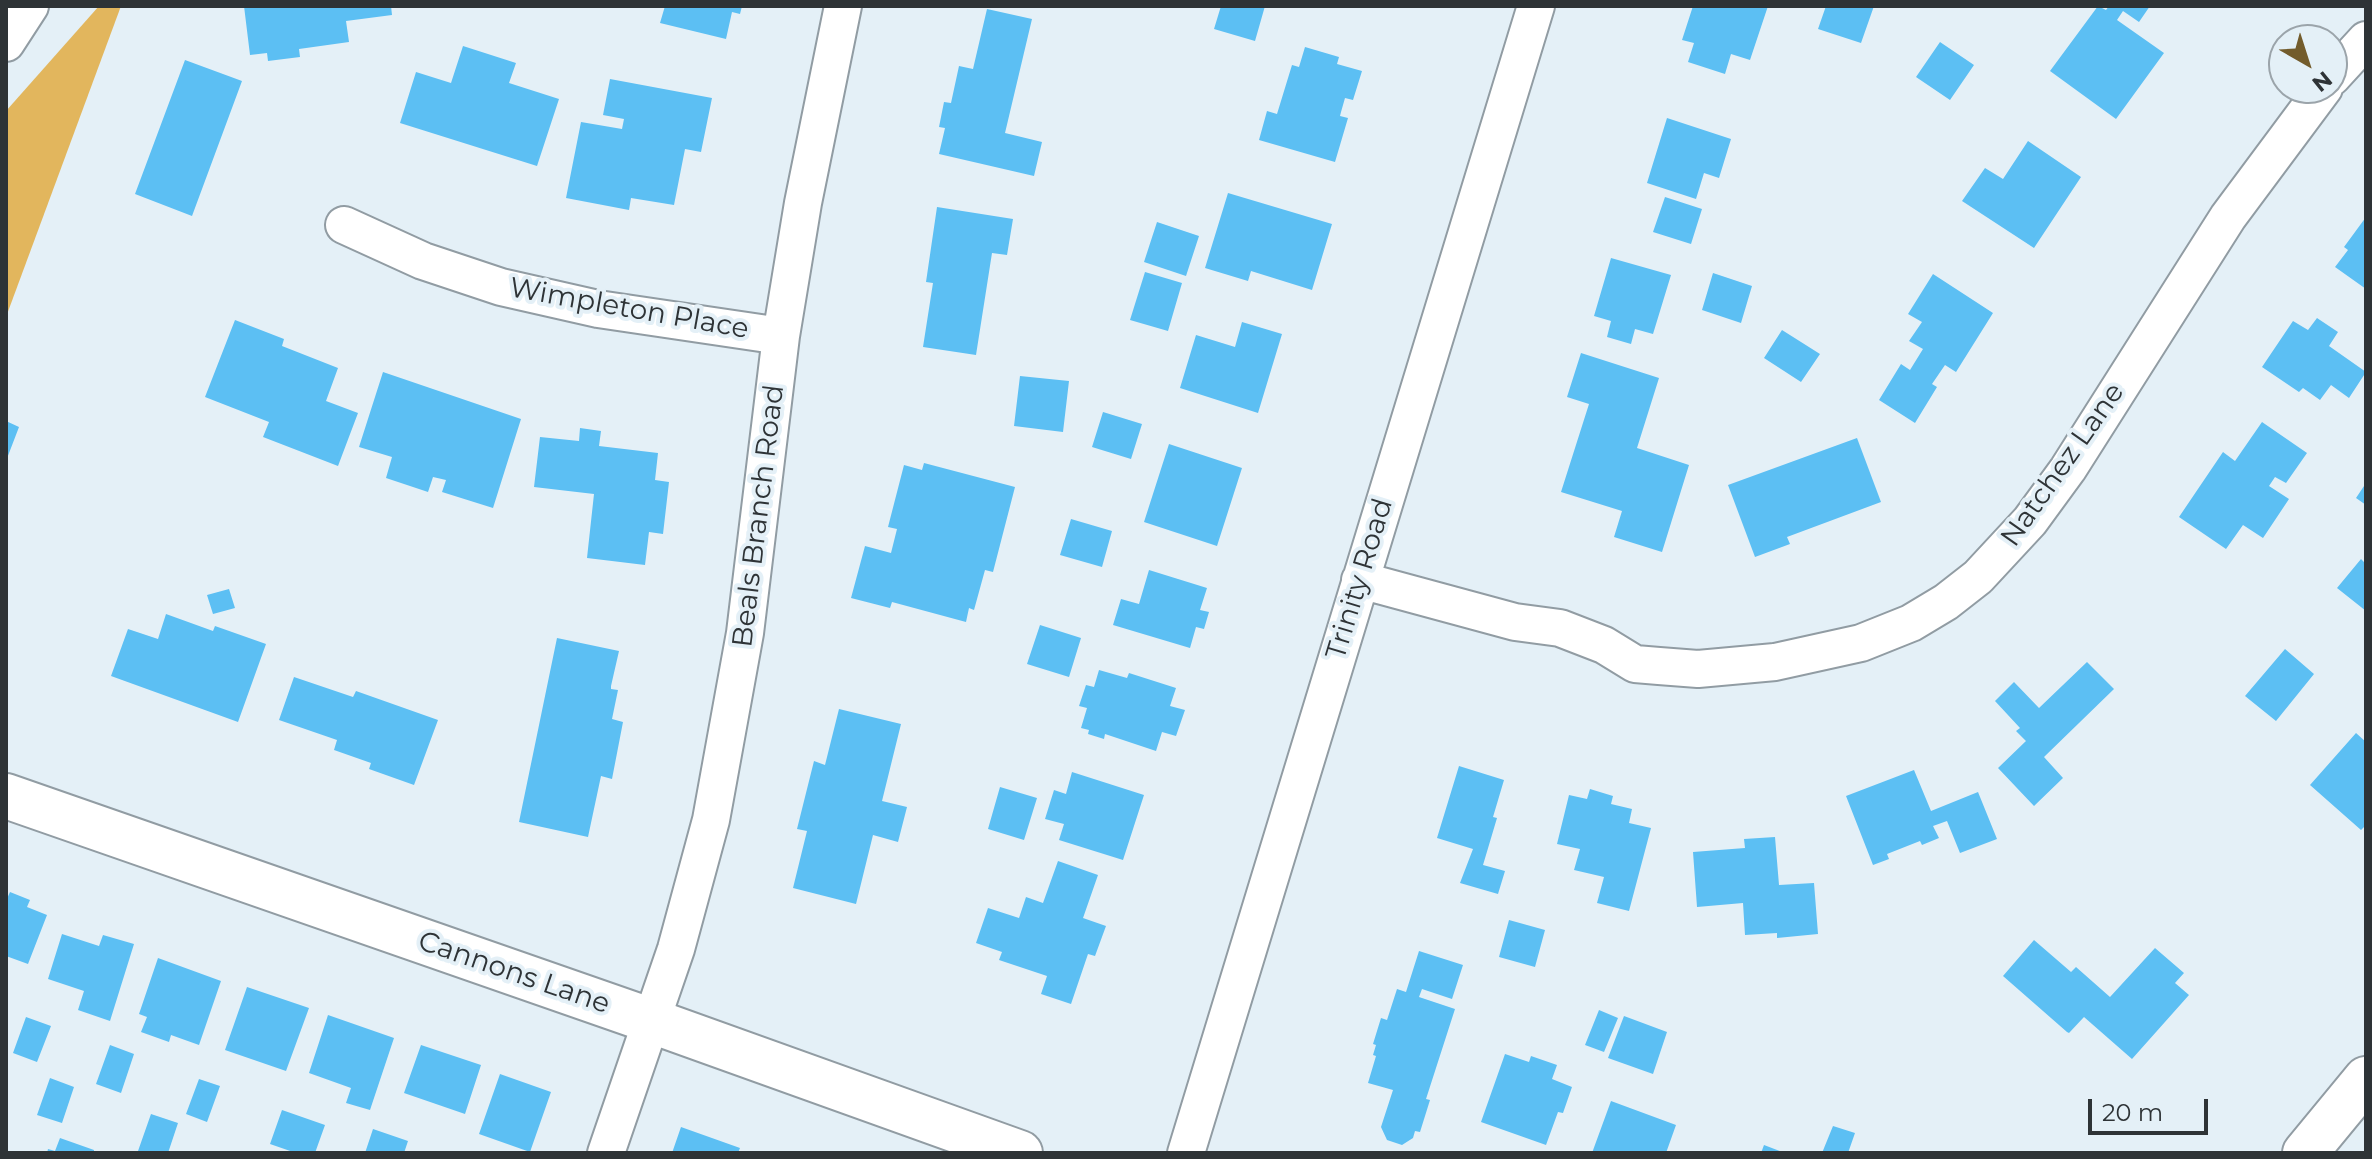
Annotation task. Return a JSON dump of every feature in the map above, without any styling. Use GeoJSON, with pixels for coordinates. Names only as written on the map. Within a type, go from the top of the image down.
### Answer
{"type":"FeatureCollection","features":[{"type":"Feature","properties":{"kind":"main road","name":"Cannons Lane"},"geometry":{"type":"LineString","coordinates":[[6,796],[1020,1153]]}},
{"type":"Feature","properties":{"kind":"main road"},"geometry":{"type":"LineString","coordinates":[[2305,1153],[2366,1079]]}},
{"type":"Feature","properties":{"kind":"street"},"geometry":{"type":"LineString","coordinates":[[6,43],[30,6]]}},
{"type":"Feature","properties":{"kind":"street","name":"Beals Branch Road"},"geometry":{"type":"LineString","coordinates":[[606,1153],[676,949],[711,820],[745,633],[781,336],[803,203],[843,6]]}},
{"type":"Feature","properties":{"kind":"street","name":"Trinity Road"},"geometry":{"type":"LineString","coordinates":[[1186,1153],[1536,6]]}},
{"type":"Feature","properties":{"kind":"street"},"geometry":{"type":"LineString","coordinates":[[2348,60],[2366,40]]}},
{"type":"Feature","properties":{"kind":"street","name":"Natchez Lane"},"geometry":{"type":"LineString","coordinates":[[1360,580],[1515,622],[1560,628],[1604,645],[1635,664],[1659,666],[1698,669],[1775,662],[1861,643],[1911,623],[1946,602],[1978,577],[2030,521],[2068,469],[2228,217],[2312,104]]}},
{"type":"Feature","properties":{"kind":"street","name":"Wimpleton Place"},"geometry":{"type":"LineString","coordinates":[[344,225],[423,261],[501,287],[598,309],[781,336]]}},
{"type":"Feature","properties":{"kind":"shaded area"},"geometry":{"type":"Polygon","coordinates":[[[99,6],[121,6],[6,317],[6,111],[99,6]]]}},
{"type":"Feature","properties":{"kind":"building"},"geometry":{"type":"Polygon","coordinates":[[[244,6],[391,6],[392,15],[346,21],[349,42],[299,49],[300,57],[268,61],[267,53],[250,55],[244,6]]]}},
{"type":"Feature","properties":{"kind":"building"},"geometry":{"type":"Polygon","coordinates":[[[665,6],[742,6],[740,14],[732,12],[726,39],[660,23],[665,6]]]}},
{"type":"Feature","properties":{"kind":"building"},"geometry":{"type":"Polygon","coordinates":[[[1221,6],[1265,6],[1255,41],[1214,29],[1221,6]]]}},
{"type":"Feature","properties":{"kind":"building"},"geometry":{"type":"Polygon","coordinates":[[[1693,6],[1768,6],[1750,60],[1731,54],[1725,74],[1688,62],[1694,43],[1682,40],[1693,6]]]}},
{"type":"Feature","properties":{"kind":"building"},"geometry":{"type":"Polygon","coordinates":[[[1826,6],[1874,6],[1861,43],[1818,29],[1826,6]]]}},
{"type":"Feature","properties":{"kind":"building"},"geometry":{"type":"Polygon","coordinates":[[[2098,6],[2106,10],[2109,6],[2150,6],[2139,22],[2123,11],[2117,20],[2164,53],[2116,119],[2050,71],[2098,6]]]}},
{"type":"Feature","properties":{"kind":"building"},"geometry":{"type":"Polygon","coordinates":[[[987,9],[1032,19],[1005,133],[1042,142],[1034,176],[939,154],[945,128],[939,127],[944,102],[951,103],[959,66],[973,69],[987,9]]]}},
{"type":"Feature","properties":{"kind":"building"},"geometry":{"type":"Polygon","coordinates":[[[1940,42],[1974,65],[1950,100],[1916,77],[1940,42]]]}},
{"type":"Feature","properties":{"kind":"building"},"geometry":{"type":"Polygon","coordinates":[[[463,46],[516,63],[509,83],[559,99],[537,166],[400,123],[416,72],[451,83],[463,46]]]}},
{"type":"Feature","properties":{"kind":"building"},"geometry":{"type":"Polygon","coordinates":[[[1305,47],[1339,57],[1337,64],[1362,71],[1353,100],[1345,98],[1340,116],[1348,118],[1335,162],[1259,140],[1267,111],[1277,114],[1292,65],[1299,67],[1305,47]]]}},
{"type":"Feature","properties":{"kind":"building"},"geometry":{"type":"Polygon","coordinates":[[[185,60],[242,81],[192,216],[135,194],[185,60]]]}},
{"type":"Feature","properties":{"kind":"building"},"geometry":{"type":"Polygon","coordinates":[[[610,79],[712,98],[701,152],[685,149],[674,205],[631,198],[629,210],[566,198],[581,122],[622,129],[624,119],[603,115],[610,79]]]}},
{"type":"Feature","properties":{"kind":"building"},"geometry":{"type":"Polygon","coordinates":[[[1667,118],[1731,139],[1719,178],[1704,173],[1696,199],[1647,183],[1667,118]]]}},
{"type":"Feature","properties":{"kind":"building"},"geometry":{"type":"Polygon","coordinates":[[[2028,141],[2081,177],[2034,248],[1962,201],[1985,168],[2003,179],[2028,141]]]}},
{"type":"Feature","properties":{"kind":"building"},"geometry":{"type":"Polygon","coordinates":[[[1228,193],[1332,224],[1312,290],[1251,271],[1248,281],[1205,268],[1228,193]]]}},
{"type":"Feature","properties":{"kind":"building"},"geometry":{"type":"Polygon","coordinates":[[[1665,197],[1702,209],[1691,244],[1653,232],[1665,197]]]}},
{"type":"Feature","properties":{"kind":"building"},"geometry":{"type":"Polygon","coordinates":[[[937,207],[1013,219],[1007,255],[992,253],[976,355],[923,347],[933,283],[926,282],[937,207]]]}},
{"type":"Feature","properties":{"kind":"building"},"geometry":{"type":"Polygon","coordinates":[[[2366,217],[2366,289],[2335,267],[2348,250],[2344,247],[2366,217]]]}},
{"type":"Feature","properties":{"kind":"building"},"geometry":{"type":"Polygon","coordinates":[[[1157,222],[1199,236],[1186,276],[1144,262],[1157,222]]]}},
{"type":"Feature","properties":{"kind":"building"},"geometry":{"type":"Polygon","coordinates":[[[1611,258],[1671,275],[1653,334],[1635,329],[1631,344],[1607,337],[1611,321],[1594,316],[1611,258]]]}},
{"type":"Feature","properties":{"kind":"building"},"geometry":{"type":"Polygon","coordinates":[[[1145,272],[1182,283],[1168,331],[1130,320],[1145,272]]]}},
{"type":"Feature","properties":{"kind":"building"},"geometry":{"type":"Polygon","coordinates":[[[1713,273],[1752,286],[1741,323],[1702,310],[1713,273]]]}},
{"type":"Feature","properties":{"kind":"building"},"geometry":{"type":"Polygon","coordinates":[[[1933,274],[1993,313],[1956,372],[1945,365],[1932,384],[1937,387],[1915,423],[1879,400],[1901,364],[1910,370],[1923,349],[1909,341],[1922,322],[1908,314],[1933,274]]]}},
{"type":"Feature","properties":{"kind":"building"},"geometry":{"type":"Polygon","coordinates":[[[2317,318],[2338,332],[2329,346],[2366,372],[2349,398],[2331,385],[2320,400],[2303,388],[2299,392],[2262,367],[2293,321],[2308,330],[2317,318]]]}},
{"type":"Feature","properties":{"kind":"building"},"geometry":{"type":"Polygon","coordinates":[[[235,320],[284,339],[282,346],[338,368],[326,401],[358,413],[338,466],[263,437],[269,422],[205,397],[235,320]]]}},
{"type":"Feature","properties":{"kind":"building"},"geometry":{"type":"Polygon","coordinates":[[[1242,322],[1282,334],[1258,413],[1180,388],[1196,335],[1235,347],[1242,322]]]}},
{"type":"Feature","properties":{"kind":"building"},"geometry":{"type":"Polygon","coordinates":[[[1782,330],[1820,354],[1801,382],[1764,358],[1782,330]]]}},
{"type":"Feature","properties":{"kind":"building"},"geometry":{"type":"Polygon","coordinates":[[[1581,353],[1659,378],[1637,448],[1689,465],[1662,552],[1614,537],[1622,511],[1561,492],[1589,404],[1567,397],[1581,353]]]}},
{"type":"Feature","properties":{"kind":"building"},"geometry":{"type":"Polygon","coordinates":[[[383,372],[521,419],[493,508],[442,492],[446,480],[433,477],[428,492],[386,478],[392,457],[359,447],[383,372]]]}},
{"type":"Feature","properties":{"kind":"building"},"geometry":{"type":"Polygon","coordinates":[[[1020,376],[1069,381],[1063,432],[1014,426],[1020,376]]]}},
{"type":"Feature","properties":{"kind":"building"},"geometry":{"type":"Polygon","coordinates":[[[1103,412],[1142,424],[1131,459],[1092,447],[1103,412]]]}},
{"type":"Feature","properties":{"kind":"building"},"geometry":{"type":"Polygon","coordinates":[[[6,421],[19,427],[6,461],[6,421]]]}},
{"type":"Feature","properties":{"kind":"building"},"geometry":{"type":"Polygon","coordinates":[[[2262,422],[2307,453],[2286,483],[2275,477],[2269,486],[2289,499],[2263,538],[2243,525],[2226,549],[2179,517],[2223,452],[2235,461],[2262,422]]]}},
{"type":"Feature","properties":{"kind":"building"},"geometry":{"type":"Polygon","coordinates":[[[580,428],[601,431],[599,446],[658,453],[655,480],[669,482],[663,534],[649,532],[645,565],[587,558],[594,494],[534,487],[540,437],[579,441],[580,428]]]}},
{"type":"Feature","properties":{"kind":"building"},"geometry":{"type":"Polygon","coordinates":[[[1857,438],[1881,502],[1787,537],[1790,544],[1755,557],[1728,485],[1857,438]]]}},
{"type":"Feature","properties":{"kind":"building"},"geometry":{"type":"Polygon","coordinates":[[[1169,444],[1242,468],[1217,546],[1144,522],[1169,444]]]}},
{"type":"Feature","properties":{"kind":"building"},"geometry":{"type":"Polygon","coordinates":[[[924,463],[1015,487],[993,572],[985,570],[974,610],[969,608],[966,622],[892,602],[890,608],[851,598],[865,546],[891,553],[897,529],[888,527],[904,465],[922,470],[924,463]]]}},
{"type":"Feature","properties":{"kind":"building"},"geometry":{"type":"Polygon","coordinates":[[[2366,483],[2366,505],[2356,498],[2366,483]]]}},
{"type":"Feature","properties":{"kind":"building"},"geometry":{"type":"Polygon","coordinates":[[[1071,519],[1112,531],[1102,567],[1060,555],[1071,519]]]}},
{"type":"Feature","properties":{"kind":"building"},"geometry":{"type":"Polygon","coordinates":[[[2361,559],[2366,564],[2366,611],[2337,588],[2361,559]]]}},
{"type":"Feature","properties":{"kind":"building"},"geometry":{"type":"Polygon","coordinates":[[[1149,570],[1207,588],[1200,610],[1209,612],[1204,629],[1196,627],[1190,648],[1113,625],[1121,599],[1139,604],[1149,570]]]}},
{"type":"Feature","properties":{"kind":"building"},"geometry":{"type":"Polygon","coordinates":[[[229,589],[235,608],[213,614],[207,595],[229,589]]]}},
{"type":"Feature","properties":{"kind":"building"},"geometry":{"type":"Polygon","coordinates":[[[166,614],[213,631],[215,626],[266,644],[238,722],[111,676],[128,629],[158,639],[166,614]]]}},
{"type":"Feature","properties":{"kind":"building"},"geometry":{"type":"Polygon","coordinates":[[[1040,625],[1081,638],[1069,677],[1027,664],[1040,625]]]}},
{"type":"Feature","properties":{"kind":"building"},"geometry":{"type":"Polygon","coordinates":[[[557,638],[619,651],[611,686],[611,689],[618,690],[612,719],[623,722],[612,779],[601,776],[588,837],[519,822],[557,638]]]}},
{"type":"Feature","properties":{"kind":"building"},"geometry":{"type":"Polygon","coordinates":[[[2285,649],[2314,674],[2276,721],[2245,696],[2285,649]]]}},
{"type":"Feature","properties":{"kind":"building"},"geometry":{"type":"Polygon","coordinates":[[[2087,662],[2114,689],[2044,757],[2063,778],[2034,806],[1998,768],[2026,741],[2016,731],[2020,728],[1995,701],[2014,682],[2039,708],[2087,662]]]}},
{"type":"Feature","properties":{"kind":"building"},"geometry":{"type":"Polygon","coordinates":[[[1099,670],[1127,678],[1129,673],[1176,688],[1170,706],[1185,710],[1176,736],[1162,732],[1156,751],[1105,734],[1104,739],[1081,728],[1087,708],[1079,706],[1086,685],[1094,687],[1099,670]]]}},
{"type":"Feature","properties":{"kind":"building"},"geometry":{"type":"Polygon","coordinates":[[[294,677],[353,697],[356,691],[438,720],[414,785],[369,769],[371,763],[334,750],[337,740],[279,720],[294,677]]]}},
{"type":"Feature","properties":{"kind":"building"},"geometry":{"type":"Polygon","coordinates":[[[839,709],[901,724],[882,801],[907,807],[898,842],[873,835],[856,904],[793,888],[807,831],[797,829],[814,761],[825,765],[839,709]]]}},
{"type":"Feature","properties":{"kind":"building"},"geometry":{"type":"Polygon","coordinates":[[[2356,733],[2366,742],[2366,825],[2361,830],[2310,785],[2356,733]]]}},
{"type":"Feature","properties":{"kind":"building"},"geometry":{"type":"Polygon","coordinates":[[[1459,766],[1504,780],[1483,865],[1505,871],[1498,894],[1460,883],[1473,849],[1437,838],[1459,766]]]}},
{"type":"Feature","properties":{"kind":"building"},"geometry":{"type":"Polygon","coordinates":[[[1914,770],[1931,811],[1978,792],[1997,839],[1960,853],[1947,821],[1933,826],[1939,838],[1922,845],[1920,841],[1887,854],[1889,859],[1873,865],[1846,796],[1914,770]]]}},
{"type":"Feature","properties":{"kind":"building"},"geometry":{"type":"Polygon","coordinates":[[[1072,772],[1144,795],[1123,860],[1059,840],[1064,824],[1045,819],[1054,790],[1066,794],[1072,772]]]}},
{"type":"Feature","properties":{"kind":"building"},"geometry":{"type":"Polygon","coordinates":[[[1000,787],[1037,798],[1024,840],[988,829],[1000,787]]]}},
{"type":"Feature","properties":{"kind":"building"},"geometry":{"type":"Polygon","coordinates":[[[1590,789],[1613,796],[1611,804],[1632,809],[1629,823],[1651,828],[1629,911],[1597,903],[1604,877],[1574,870],[1580,849],[1557,844],[1569,795],[1587,799],[1590,789]]]}},
{"type":"Feature","properties":{"kind":"building"},"geometry":{"type":"Polygon","coordinates":[[[1775,837],[1779,885],[1814,883],[1818,934],[1777,938],[1777,933],[1745,935],[1743,903],[1697,907],[1693,852],[1745,848],[1744,839],[1775,837]]]}},
{"type":"Feature","properties":{"kind":"building"},"geometry":{"type":"Polygon","coordinates":[[[1058,861],[1098,875],[1083,918],[1106,926],[1095,956],[1088,954],[1071,1004],[1041,994],[1047,976],[999,960],[1002,952],[976,943],[988,908],[1019,918],[1026,897],[1043,903],[1058,861]]]}},
{"type":"Feature","properties":{"kind":"building"},"geometry":{"type":"Polygon","coordinates":[[[10,892],[30,900],[27,907],[47,915],[28,964],[6,956],[6,901],[10,892]]]}},
{"type":"Feature","properties":{"kind":"building"},"geometry":{"type":"Polygon","coordinates":[[[1509,920],[1545,930],[1535,967],[1499,957],[1509,920]]]}},
{"type":"Feature","properties":{"kind":"building"},"geometry":{"type":"Polygon","coordinates":[[[62,934],[99,946],[103,935],[134,944],[110,1021],[78,1010],[84,991],[48,979],[62,934]]]}},
{"type":"Feature","properties":{"kind":"building"},"geometry":{"type":"Polygon","coordinates":[[[2034,940],[2071,972],[2076,967],[2110,997],[2155,948],[2184,973],[2175,983],[2189,995],[2132,1059],[2084,1017],[2067,1032],[2003,976],[2034,940]]]}},
{"type":"Feature","properties":{"kind":"building"},"geometry":{"type":"Polygon","coordinates":[[[1419,951],[1463,965],[1452,999],[1422,989],[1419,997],[1455,1009],[1426,1099],[1430,1100],[1420,1132],[1415,1131],[1413,1138],[1402,1145],[1387,1140],[1381,1127],[1393,1090],[1368,1083],[1376,1056],[1373,1055],[1376,1045],[1373,1044],[1381,1018],[1387,1020],[1397,989],[1406,992],[1419,951]]]}},
{"type":"Feature","properties":{"kind":"building"},"geometry":{"type":"Polygon","coordinates":[[[158,958],[221,981],[199,1045],[171,1035],[169,1042],[141,1032],[147,1017],[139,1014],[158,958]]]}},
{"type":"Feature","properties":{"kind":"building"},"geometry":{"type":"Polygon","coordinates":[[[247,987],[309,1008],[286,1071],[225,1050],[247,987]]]}},
{"type":"Feature","properties":{"kind":"building"},"geometry":{"type":"Polygon","coordinates":[[[1599,1010],[1618,1018],[1604,1052],[1585,1045],[1599,1010]]]}},
{"type":"Feature","properties":{"kind":"building"},"geometry":{"type":"Polygon","coordinates":[[[328,1015],[394,1038],[370,1110],[346,1103],[351,1088],[309,1073],[328,1015]]]}},
{"type":"Feature","properties":{"kind":"building"},"geometry":{"type":"Polygon","coordinates":[[[1624,1016],[1667,1032],[1653,1074],[1608,1058],[1624,1016]]]}},
{"type":"Feature","properties":{"kind":"building"},"geometry":{"type":"Polygon","coordinates":[[[26,1017],[51,1026],[37,1062],[13,1053],[26,1017]]]}},
{"type":"Feature","properties":{"kind":"building"},"geometry":{"type":"Polygon","coordinates":[[[110,1045],[134,1054],[121,1093],[96,1084],[110,1045]]]}},
{"type":"Feature","properties":{"kind":"building"},"geometry":{"type":"Polygon","coordinates":[[[421,1045],[481,1065],[465,1114],[404,1093],[421,1045]]]}},
{"type":"Feature","properties":{"kind":"building"},"geometry":{"type":"Polygon","coordinates":[[[1505,1054],[1529,1062],[1531,1056],[1557,1065],[1552,1079],[1572,1087],[1563,1113],[1558,1112],[1546,1145],[1481,1122],[1505,1054]]]}},
{"type":"Feature","properties":{"kind":"building"},"geometry":{"type":"Polygon","coordinates":[[[500,1074],[551,1092],[530,1152],[479,1134],[500,1074]]]}},
{"type":"Feature","properties":{"kind":"building"},"geometry":{"type":"Polygon","coordinates":[[[50,1078],[74,1087],[62,1123],[37,1115],[50,1078]]]}},
{"type":"Feature","properties":{"kind":"building"},"geometry":{"type":"Polygon","coordinates":[[[199,1079],[220,1086],[207,1122],[186,1114],[199,1079]]]}},
{"type":"Feature","properties":{"kind":"building"},"geometry":{"type":"Polygon","coordinates":[[[1611,1101],[1676,1125],[1666,1153],[1592,1153],[1611,1101]]]}},
{"type":"Feature","properties":{"kind":"building"},"geometry":{"type":"Polygon","coordinates":[[[282,1110],[325,1125],[315,1153],[296,1153],[270,1144],[282,1110]]]}},
{"type":"Feature","properties":{"kind":"building"},"geometry":{"type":"Polygon","coordinates":[[[151,1114],[178,1123],[168,1153],[138,1151],[151,1114]]]}},
{"type":"Feature","properties":{"kind":"building"},"geometry":{"type":"Polygon","coordinates":[[[1833,1126],[1855,1133],[1848,1153],[1822,1153],[1833,1126]]]}},
{"type":"Feature","properties":{"kind":"building"},"geometry":{"type":"Polygon","coordinates":[[[681,1127],[740,1148],[738,1153],[672,1153],[681,1127]]]}},
{"type":"Feature","properties":{"kind":"building"},"geometry":{"type":"Polygon","coordinates":[[[373,1129],[408,1141],[404,1153],[365,1153],[373,1129]]]}},
{"type":"Feature","properties":{"kind":"building"},"geometry":{"type":"Polygon","coordinates":[[[60,1138],[94,1150],[94,1153],[47,1153],[48,1149],[55,1151],[60,1138]]]}},
{"type":"Feature","properties":{"kind":"building"},"geometry":{"type":"Polygon","coordinates":[[[1764,1145],[1785,1153],[1761,1153],[1764,1145]]]}}]}
